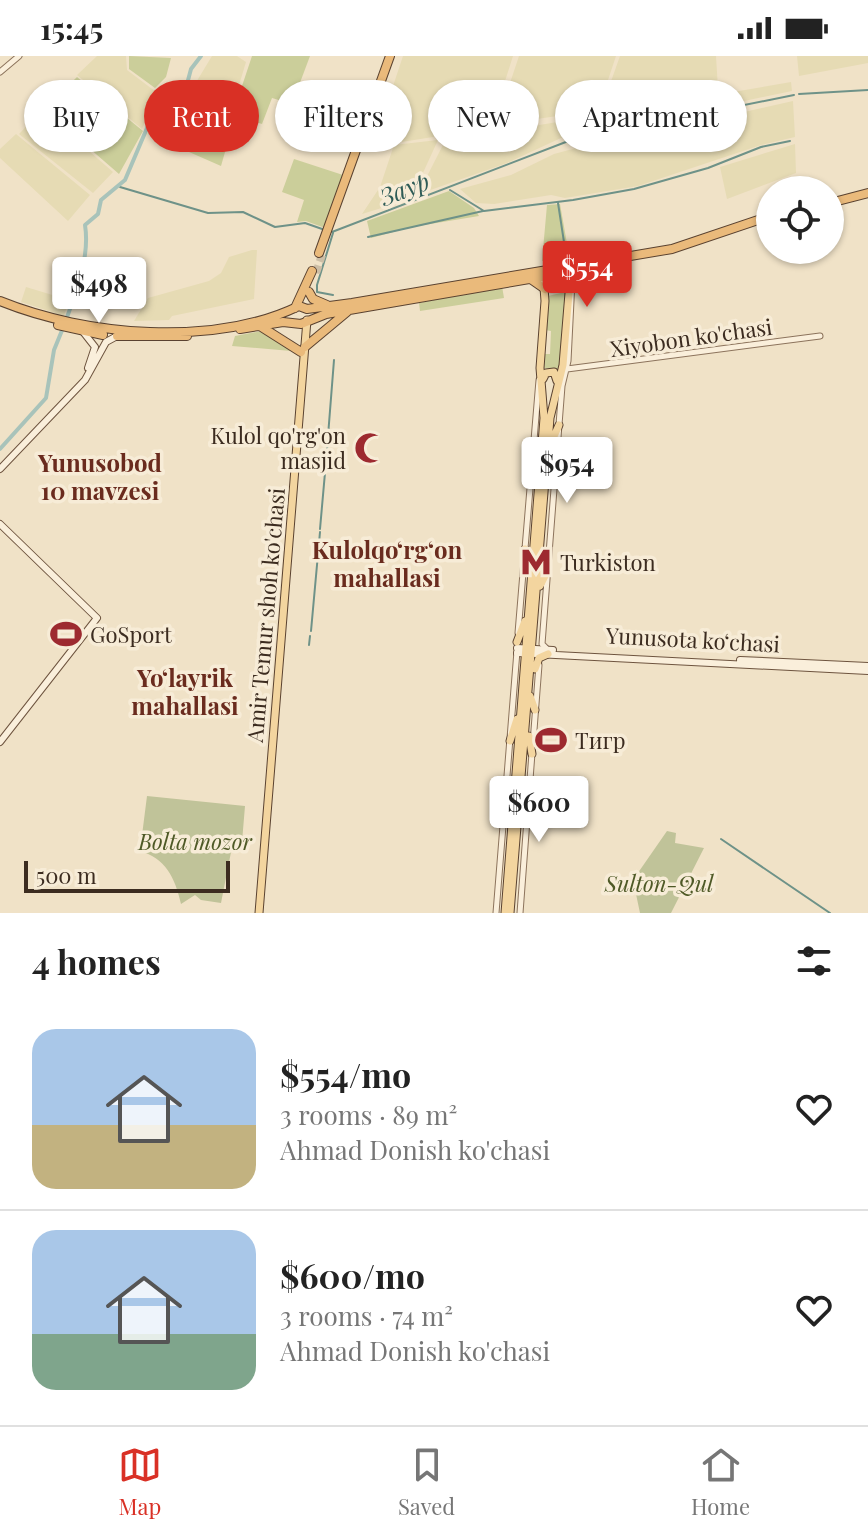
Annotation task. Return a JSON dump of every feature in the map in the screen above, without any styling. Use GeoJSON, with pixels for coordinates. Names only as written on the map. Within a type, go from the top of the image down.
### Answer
{"type":"FeatureCollection","features":[{"type":"Feature","properties":{"kind":"highway"},"geometry":{"type":"LineString","coordinates":[[320,254],[390,56]]}},
{"type":"Feature","properties":{"kind":"highway"},"geometry":{"type":"LineString","coordinates":[[844,196],[868,190]]}},
{"type":"Feature","properties":{"kind":"highway"},"geometry":{"type":"LineString","coordinates":[[0,304],[73,327],[117,336],[259,326],[307,320],[330,307],[543,274],[672,249],[756,224]]}},
{"type":"Feature","properties":{"kind":"highway"},"geometry":{"type":"LineString","coordinates":[[307,320],[306,300],[314,272]]}},
{"type":"Feature","properties":{"kind":"highway"},"geometry":{"type":"LineString","coordinates":[[321,311],[348,310],[528,280],[543,274]]}},
{"type":"Feature","properties":{"kind":"highway"},"geometry":{"type":"LineString","coordinates":[[528,280],[537,282],[545,291]]}},
{"type":"Feature","properties":{"kind":"highway"},"geometry":{"type":"LineString","coordinates":[[274,317],[306,300],[313,299],[330,307]]}},
{"type":"Feature","properties":{"kind":"highway"},"geometry":{"type":"LineString","coordinates":[[73,327],[151,335],[203,329],[274,317],[306,300]]}},
{"type":"Feature","properties":{"kind":"highway"},"geometry":{"type":"LineString","coordinates":[[306,300],[321,311],[328,324],[318,338]]}},
{"type":"Feature","properties":{"kind":"highway"},"geometry":{"type":"LineString","coordinates":[[294,309],[292,316],[296,322]]}},
{"type":"Feature","properties":{"kind":"highway"},"geometry":{"type":"LineString","coordinates":[[259,326],[303,349],[348,310]]}},
{"type":"Feature","properties":{"kind":"main road"},"geometry":{"type":"LineString","coordinates":[[535,710],[529,693],[524,650],[538,592],[550,413],[557,381],[563,370],[571,269]]}},
{"type":"Feature","properties":{"kind":"main road"},"geometry":{"type":"LineString","coordinates":[[508,913],[524,650],[544,418],[540,368],[545,291],[543,274]]}},
{"type":"Feature","properties":{"kind":"main road","name":"Amir Temur shoh ko'chasi"},"geometry":{"type":"LineString","coordinates":[[257,913],[307,320]]}},
{"type":"Feature","properties":{"kind":"main road","name":"Amir Temur shoh ko'chasi"},"geometry":{"type":"LineString","coordinates":[[296,322],[303,349]]}},
{"type":"Feature","properties":{"kind":"main road"},"geometry":{"type":"LineString","coordinates":[[73,327],[98,346]]}},
{"type":"Feature","properties":{"kind":"main road"},"geometry":{"type":"LineString","coordinates":[[566,335],[569,347]]}},
{"type":"Feature","properties":{"kind":"main road"},"geometry":{"type":"LineString","coordinates":[[0,466],[79,382],[98,346],[117,336]]}},
{"type":"Feature","properties":{"kind":"main road"},"geometry":{"type":"LineString","coordinates":[[530,373],[540,368]]}},
{"type":"Feature","properties":{"kind":"main road"},"geometry":{"type":"LineString","coordinates":[[542,381],[545,373],[550,372],[556,373],[557,381]]}},
{"type":"Feature","properties":{"kind":"main road"},"geometry":{"type":"LineString","coordinates":[[548,457],[559,425]]}},
{"type":"Feature","properties":{"kind":"main road"},"geometry":{"type":"LineString","coordinates":[[0,526],[97,618],[0,742]]}},
{"type":"Feature","properties":{"kind":"main road"},"geometry":{"type":"LineString","coordinates":[[525,549],[531,580]]}},
{"type":"Feature","properties":{"kind":"main road"},"geometry":{"type":"LineString","coordinates":[[538,592],[547,572]]}},
{"type":"Feature","properties":{"kind":"main road","name":"Yunusota koʻchasi"},"geometry":{"type":"LineString","coordinates":[[524,650],[868,669]]}},
{"type":"Feature","properties":{"kind":"main road"},"geometry":{"type":"LineString","coordinates":[[0,735],[71,651]]}},
{"type":"Feature","properties":{"kind":"main road"},"geometry":{"type":"LineString","coordinates":[[508,913],[529,693],[536,662],[551,653]]}},
{"type":"Feature","properties":{"kind":"main road"},"geometry":{"type":"LineString","coordinates":[[510,741],[521,709]]}},
{"type":"Feature","properties":{"kind":"main road"},"geometry":{"type":"LineString","coordinates":[[526,722],[532,754]]}},
{"type":"Feature","properties":{"kind":"street"},"geometry":{"type":"LineString","coordinates":[[0,72],[19,56]]}},
{"type":"Feature","properties":{"kind":"street"},"geometry":{"type":"LineString","coordinates":[[520,913],[539,666],[551,653],[542,645],[559,425],[574,293],[571,269]]}},
{"type":"Feature","properties":{"kind":"street","name":"Xiyobon ko'chasi"},"geometry":{"type":"LineString","coordinates":[[567,369],[820,336]]}},
{"type":"Feature","properties":{"kind":"street"},"geometry":{"type":"LineString","coordinates":[[496,913],[510,741],[524,650],[525,549],[540,368]]}},
{"type":"Feature","properties":{"kind":"shaded area"},"geometry":{"type":"Polygon","coordinates":[[[97,56],[126,56],[127,70],[144,83],[142,129],[128,117],[128,80],[83,80],[77,75],[97,56]]]}},
{"type":"Feature","properties":{"kind":"shaded area"},"geometry":{"type":"Polygon","coordinates":[[[212,56],[237,56],[246,62],[241,80],[197,80],[212,56]]]}},
{"type":"Feature","properties":{"kind":"shaded area"},"geometry":{"type":"Polygon","coordinates":[[[403,56],[513,56],[505,80],[428,80],[428,138],[412,140],[412,80],[395,80],[403,56]]]}},
{"type":"Feature","properties":{"kind":"shaded area"},"geometry":{"type":"Polygon","coordinates":[[[519,56],[616,56],[608,80],[555,80],[555,116],[539,119],[539,80],[511,80],[519,56]]]}},
{"type":"Feature","properties":{"kind":"shaded area"},"geometry":{"type":"Polygon","coordinates":[[[620,56],[716,56],[717,80],[611,80],[620,56]]]}},
{"type":"Feature","properties":{"kind":"shaded area"},"geometry":{"type":"Polygon","coordinates":[[[797,56],[868,56],[868,63],[799,76],[797,56]]]}},
{"type":"Feature","properties":{"kind":"shaded area"},"geometry":{"type":"Polygon","coordinates":[[[791,82],[792,91],[747,100],[747,90],[791,82]]]}},
{"type":"Feature","properties":{"kind":"shaded area"},"geometry":{"type":"Polygon","coordinates":[[[793,101],[795,137],[747,150],[747,111],[793,101]]]}},
{"type":"Feature","properties":{"kind":"shaded area"},"geometry":{"type":"Polygon","coordinates":[[[555,122],[555,141],[539,148],[539,125],[555,122]]]}},
{"type":"Feature","properties":{"kind":"shaded area"},"geometry":{"type":"Polygon","coordinates":[[[16,134],[24,141],[24,152],[38,152],[90,195],[68,221],[0,158],[0,149],[16,134]]]}},
{"type":"Feature","properties":{"kind":"shaded area"},"geometry":{"type":"Polygon","coordinates":[[[428,141],[428,152],[433,152],[411,199],[362,214],[380,187],[392,152],[412,152],[412,143],[428,141]]]}},
{"type":"Feature","properties":{"kind":"shaded area"},"geometry":{"type":"Polygon","coordinates":[[[795,144],[796,173],[756,176],[756,188],[727,199],[720,167],[795,144]]]}},
{"type":"Feature","properties":{"kind":"shaded area"},"geometry":{"type":"Polygon","coordinates":[[[42,152],[90,152],[113,172],[93,193],[42,152]]]}},
{"type":"Feature","properties":{"kind":"shaded area"},"geometry":{"type":"Polygon","coordinates":[[[439,152],[531,152],[422,193],[421,188],[439,152]]]}},
{"type":"Feature","properties":{"kind":"shaded area"},"geometry":{"type":"Polygon","coordinates":[[[740,152],[638,186],[565,198],[551,195],[494,204],[476,203],[460,189],[511,175],[554,154],[740,152]]]}},
{"type":"Feature","properties":{"kind":"shaded area"},"geometry":{"type":"Polygon","coordinates":[[[257,250],[254,299],[172,316],[169,320],[134,321],[148,298],[209,281],[221,273],[229,257],[257,250]]]}},
{"type":"Feature","properties":{"kind":"shaded area"},"geometry":{"type":"Polygon","coordinates":[[[26,287],[69,300],[64,316],[21,302],[26,287]]]}},
{"type":"Feature","properties":{"kind":"green space"},"geometry":{"type":"Polygon","coordinates":[[[129,56],[171,58],[163,80],[144,80],[129,69],[129,56]]]}},
{"type":"Feature","properties":{"kind":"green space"},"geometry":{"type":"Polygon","coordinates":[[[252,56],[310,56],[301,80],[275,80],[275,99],[272,98],[262,124],[259,123],[259,80],[244,80],[252,56]]]}},
{"type":"Feature","properties":{"kind":"green space"},"geometry":{"type":"Polygon","coordinates":[[[128,119],[143,131],[119,174],[94,152],[128,152],[128,119]]]}},
{"type":"Feature","properties":{"kind":"green space"},"geometry":{"type":"Polygon","coordinates":[[[189,152],[225,152],[221,166],[189,152]]]}},
{"type":"Feature","properties":{"kind":"green space"},"geometry":{"type":"Polygon","coordinates":[[[294,159],[343,175],[325,228],[306,221],[297,222],[304,200],[282,192],[294,159]]]}},
{"type":"Feature","properties":{"kind":"green space"},"geometry":{"type":"Polygon","coordinates":[[[449,191],[474,208],[479,216],[412,227],[371,238],[367,221],[449,191]]]}},
{"type":"Feature","properties":{"kind":"green space"},"geometry":{"type":"Polygon","coordinates":[[[560,204],[569,255],[542,261],[547,205],[560,204]]]}},
{"type":"Feature","properties":{"kind":"green space"},"geometry":{"type":"Polygon","coordinates":[[[502,286],[504,298],[420,311],[419,303],[502,286]]]}},
{"type":"Feature","properties":{"kind":"green space"},"geometry":{"type":"Polygon","coordinates":[[[565,292],[560,374],[556,369],[542,368],[543,354],[550,354],[551,331],[545,330],[548,296],[565,292]]]}},
{"type":"Feature","properties":{"kind":"green space"},"geometry":{"type":"Polygon","coordinates":[[[262,331],[293,348],[291,351],[232,346],[235,336],[262,331]]]}},
{"type":"Feature","properties":{"kind":"green space","name":"Bolta mozor"},"geometry":{"type":"Polygon","coordinates":[[[147,796],[245,806],[242,842],[233,842],[221,903],[201,900],[195,895],[181,904],[168,870],[156,858],[140,851],[147,796]]]}},
{"type":"Feature","properties":{"kind":"green space","name":"Sulton-Qul"},"geometry":{"type":"Polygon","coordinates":[[[667,831],[676,833],[675,843],[704,848],[671,913],[640,913],[633,880],[667,831]]]}},
{"type":"Feature","properties":{"kind":"waterway","name":"Заур"},"geometry":{"type":"LineString","coordinates":[[66,320],[84,261],[85,225],[98,214],[101,200],[125,180],[150,121],[187,84],[191,69],[201,56]]}},
{"type":"Feature","properties":{"kind":"waterway","name":"Заур"},"geometry":{"type":"LineString","coordinates":[[799,94],[868,90]]}},
{"type":"Feature","properties":{"kind":"waterway","name":"Заур"},"geometry":{"type":"LineString","coordinates":[[332,232],[571,140],[794,95]]}},
{"type":"Feature","properties":{"kind":"waterway"},"geometry":{"type":"LineString","coordinates":[[450,190],[484,211],[573,200],[634,189],[708,168],[761,147],[790,141]]}},
{"type":"Feature","properties":{"kind":"waterway","name":"Заур"},"geometry":{"type":"LineString","coordinates":[[120,187],[208,213],[243,212],[275,227],[305,223],[325,230]]}},
{"type":"Feature","properties":{"kind":"waterway"},"geometry":{"type":"LineString","coordinates":[[546,258],[566,255],[558,203]]}},
{"type":"Feature","properties":{"kind":"waterway"},"geometry":{"type":"LineString","coordinates":[[368,237],[483,211]]}},
{"type":"Feature","properties":{"kind":"waterway"},"geometry":{"type":"LineString","coordinates":[[333,233],[317,292],[333,295]]}},
{"type":"Feature","properties":{"kind":"waterway"},"geometry":{"type":"LineString","coordinates":[[0,449],[46,398],[54,350],[63,328]]}},
{"type":"Feature","properties":{"kind":"waterway"},"geometry":{"type":"LineString","coordinates":[[328,436],[334,360]]}},
{"type":"Feature","properties":{"kind":"waterway"},"geometry":{"type":"LineString","coordinates":[[320,529],[328,439]]}},
{"type":"Feature","properties":{"kind":"waterway"},"geometry":{"type":"LineString","coordinates":[[311,631],[320,532]]}},
{"type":"Feature","properties":{"kind":"waterway"},"geometry":{"type":"LineString","coordinates":[[309,645],[310,636]]}},
{"type":"Feature","properties":{"kind":"waterway"},"geometry":{"type":"LineString","coordinates":[[721,839],[830,913]]}},
{"type":"Feature","properties":{"kind":"tunnel"},"geometry":{"type":"LineString","coordinates":[[316,273],[322,255]]}},
{"type":"Feature","properties":{"kind":"place","name":"Kulol qo'rg'on masjid"},"geometry":{"type":"Point","coordinates":[370,448]}},
{"type":"Feature","properties":{"kind":"place","name":"Turkiston"},"geometry":{"type":"Point","coordinates":[536,562]}},
{"type":"Feature","properties":{"kind":"place","name":"GoSport"},"geometry":{"type":"Point","coordinates":[66,634]}},
{"type":"Feature","properties":{"kind":"place","name":"Тигр"},"geometry":{"type":"Point","coordinates":[551,740]}},
{"type":"Feature","properties":{"kind":"district","name":"Yunusobod 10 mavzesi"},"geometry":{"type":"Point","coordinates":[100,476]}},
{"type":"Feature","properties":{"kind":"district","name":"Kulolqoʻrgʻon mahallasi"},"geometry":{"type":"Point","coordinates":[387,563]}},
{"type":"Feature","properties":{"kind":"district","name":"Yoʻlayrik mahallasi"},"geometry":{"type":"Point","coordinates":[185,691]}}]}
